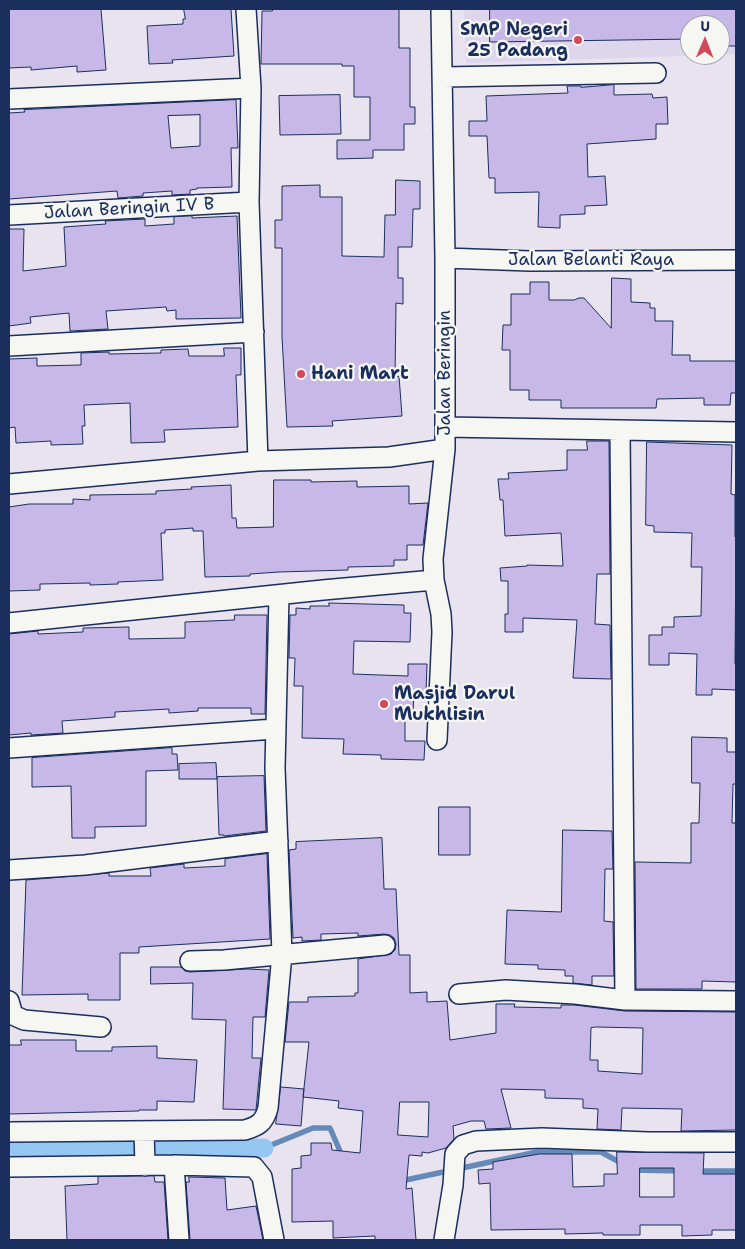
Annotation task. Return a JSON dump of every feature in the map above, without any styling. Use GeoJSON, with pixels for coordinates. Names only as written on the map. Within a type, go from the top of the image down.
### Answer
{"type":"FeatureCollection","features":[{"type":"Feature","properties":{"kind":"street"},"geometry":{"type":"LineString","coordinates":[[246,9],[251,88],[249,202],[258,461]]}},
{"type":"Feature","properties":{"kind":"street","name":"Jalan Beringin"},"geometry":{"type":"LineString","coordinates":[[9,484],[258,461],[389,457],[445,449],[442,9]]}},
{"type":"Feature","properties":{"kind":"street"},"geometry":{"type":"LineString","coordinates":[[443,77],[656,73]]}},
{"type":"Feature","properties":{"kind":"street"},"geometry":{"type":"LineString","coordinates":[[9,99],[251,88]]}},
{"type":"Feature","properties":{"kind":"street","name":"Jalan Beringin IV B"},"geometry":{"type":"LineString","coordinates":[[9,216],[249,202]]}},
{"type":"Feature","properties":{"kind":"street","name":"Jalan Belanti Raya"},"geometry":{"type":"LineString","coordinates":[[445,258],[530,261],[736,260]]}},
{"type":"Feature","properties":{"kind":"street"},"geometry":{"type":"LineString","coordinates":[[9,346],[254,332]]}},
{"type":"Feature","properties":{"kind":"street"},"geometry":{"type":"LineString","coordinates":[[445,427],[736,432]]}},
{"type":"Feature","properties":{"kind":"street"},"geometry":{"type":"LineString","coordinates":[[620,431],[625,1000]]}},
{"type":"Feature","properties":{"kind":"street"},"geometry":{"type":"LineString","coordinates":[[437,740],[442,632],[434,580],[433,559],[445,449]]}},
{"type":"Feature","properties":{"kind":"street"},"geometry":{"type":"LineString","coordinates":[[9,623],[434,580]]}},
{"type":"Feature","properties":{"kind":"street"},"geometry":{"type":"LineString","coordinates":[[9,1132],[144,1135],[245,1130],[258,1126],[266,1119],[282,954],[275,729],[279,595]]}},
{"type":"Feature","properties":{"kind":"street"},"geometry":{"type":"LineString","coordinates":[[9,748],[275,729]]}},
{"type":"Feature","properties":{"kind":"street"},"geometry":{"type":"LineString","coordinates":[[9,870],[85,865],[278,841]]}},
{"type":"Feature","properties":{"kind":"street"},"geometry":{"type":"LineString","coordinates":[[190,961],[224,960],[385,945]]}},
{"type":"Feature","properties":{"kind":"street"},"geometry":{"type":"LineString","coordinates":[[459,994],[506,990],[575,994],[625,1000],[736,1001]]}},
{"type":"Feature","properties":{"kind":"street"},"geometry":{"type":"LineString","coordinates":[[9,1001],[13,1015],[24,1020],[101,1027]]}},
{"type":"Feature","properties":{"kind":"street"},"geometry":{"type":"LineString","coordinates":[[144,1135],[145,1164]]}},
{"type":"Feature","properties":{"kind":"street"},"geometry":{"type":"LineString","coordinates":[[444,1240],[453,1184],[455,1154],[463,1144],[542,1138],[648,1142],[736,1142]]}},
{"type":"Feature","properties":{"kind":"street"},"geometry":{"type":"LineString","coordinates":[[9,1167],[145,1164],[248,1166],[258,1170],[262,1177],[274,1240]]}},
{"type":"Feature","properties":{"kind":"street"},"geometry":{"type":"LineString","coordinates":[[174,1165],[179,1240]]}},
{"type":"Feature","properties":{"kind":"shaded area","name":"SMP Negeri 25 Padang"},"geometry":{"type":"Polygon","coordinates":[[[464,9],[736,9],[736,54],[730,54],[730,15],[680,15],[680,56],[466,63],[464,9]]]}},
{"type":"Feature","properties":{"kind":"building"},"geometry":{"type":"Polygon","coordinates":[[[9,9],[101,9],[106,70],[77,72],[77,66],[31,70],[31,67],[9,68],[9,9]]]}},
{"type":"Feature","properties":{"kind":"building"},"geometry":{"type":"Polygon","coordinates":[[[184,9],[231,9],[234,56],[172,60],[173,63],[149,64],[147,26],[183,24],[183,19],[185,19],[184,9]]]}},
{"type":"Feature","properties":{"kind":"building"},"geometry":{"type":"Polygon","coordinates":[[[273,9],[399,9],[399,48],[410,48],[410,107],[415,107],[415,124],[404,124],[404,150],[373,150],[373,158],[337,159],[337,140],[370,140],[370,97],[354,97],[354,66],[342,66],[342,64],[261,64],[262,11],[272,11],[273,9]]]}},
{"type":"Feature","properties":{"kind":"building"},"geometry":{"type":"Polygon","coordinates":[[[490,9],[736,9],[736,46],[730,46],[730,15],[680,15],[680,39],[490,42],[490,9]]]}},
{"type":"Feature","properties":{"kind":"building"},"geometry":{"type":"Polygon","coordinates":[[[614,85],[614,95],[652,94],[653,98],[667,97],[668,124],[656,124],[656,139],[587,144],[588,177],[605,176],[607,205],[585,206],[585,214],[560,215],[560,228],[538,227],[539,192],[495,193],[495,178],[489,178],[487,136],[469,136],[469,121],[487,121],[486,96],[568,93],[567,86],[614,85]]]}},
{"type":"Feature","properties":{"kind":"building"},"geometry":{"type":"Polygon","coordinates":[[[340,95],[341,134],[280,135],[279,96],[340,95]]]}},
{"type":"Feature","properties":{"kind":"building"},"geometry":{"type":"Polygon","coordinates":[[[236,100],[238,148],[231,148],[232,187],[197,188],[190,190],[190,194],[172,195],[172,191],[143,193],[143,196],[118,198],[117,191],[9,199],[9,113],[25,112],[24,110],[236,100]],[[200,115],[168,116],[171,148],[200,146],[200,115]]]}},
{"type":"Feature","properties":{"kind":"building"},"geometry":{"type":"Polygon","coordinates":[[[396,180],[420,181],[420,209],[413,209],[412,247],[398,247],[398,278],[403,278],[403,304],[396,303],[395,377],[399,376],[402,416],[332,421],[333,426],[287,427],[282,337],[282,248],[275,248],[275,220],[282,220],[282,186],[320,185],[320,197],[342,197],[342,256],[384,257],[385,215],[395,215],[396,180]]]}},
{"type":"Feature","properties":{"kind":"building"},"geometry":{"type":"Polygon","coordinates":[[[192,216],[192,218],[237,216],[241,318],[176,319],[176,310],[167,311],[166,307],[106,311],[108,329],[70,331],[69,313],[30,317],[31,323],[9,326],[9,229],[24,229],[23,271],[66,266],[64,227],[106,224],[105,221],[145,219],[145,226],[174,224],[174,217],[192,216]]]}},
{"type":"Feature","properties":{"kind":"building"},"geometry":{"type":"Polygon","coordinates":[[[612,278],[631,279],[631,302],[650,303],[650,308],[655,308],[655,321],[673,321],[672,355],[690,355],[690,361],[736,361],[736,393],[731,393],[730,405],[704,405],[704,398],[657,399],[656,408],[561,408],[561,400],[529,400],[529,390],[510,390],[510,350],[502,350],[503,325],[511,325],[511,294],[530,294],[530,282],[549,282],[549,300],[584,298],[611,328],[612,278]]]}},
{"type":"Feature","properties":{"kind":"building"},"geometry":{"type":"Polygon","coordinates":[[[224,348],[241,348],[241,375],[236,375],[238,427],[164,430],[165,442],[131,443],[130,403],[84,405],[85,426],[82,426],[83,444],[51,445],[51,441],[16,443],[15,427],[9,428],[9,359],[37,358],[37,366],[81,365],[81,353],[161,353],[161,350],[188,349],[189,356],[224,356],[224,348]]]}},
{"type":"Feature","properties":{"kind":"building"},"geometry":{"type":"Polygon","coordinates":[[[587,441],[609,441],[610,574],[597,574],[595,624],[610,625],[611,679],[573,678],[577,620],[523,618],[523,632],[505,632],[505,614],[508,614],[508,581],[501,581],[500,568],[527,565],[563,566],[561,533],[505,536],[503,500],[500,500],[498,479],[509,479],[508,473],[567,470],[567,450],[587,450],[587,441]]]}},
{"type":"Feature","properties":{"kind":"building"},"geometry":{"type":"Polygon","coordinates":[[[647,442],[732,445],[731,494],[735,495],[736,537],[736,690],[712,689],[712,695],[696,695],[697,654],[669,653],[669,665],[649,665],[649,635],[662,635],[662,627],[674,627],[674,617],[701,616],[702,567],[691,567],[692,533],[654,532],[654,526],[646,525],[647,442]]]}},
{"type":"Feature","properties":{"kind":"building"},"geometry":{"type":"Polygon","coordinates":[[[274,480],[311,480],[311,482],[357,481],[357,487],[409,486],[409,504],[428,503],[423,545],[407,545],[407,560],[394,560],[394,566],[348,567],[348,570],[205,577],[203,531],[193,531],[193,528],[165,530],[165,533],[161,533],[163,580],[90,585],[90,583],[40,584],[40,590],[9,591],[9,507],[29,504],[73,504],[73,499],[90,500],[90,495],[156,494],[156,491],[231,485],[232,518],[236,518],[237,528],[273,527],[274,480]]]}},
{"type":"Feature","properties":{"kind":"building"},"geometry":{"type":"Polygon","coordinates":[[[329,603],[404,605],[404,613],[411,613],[410,642],[354,641],[353,674],[408,676],[408,664],[427,664],[426,692],[414,692],[413,713],[405,713],[405,741],[425,741],[424,760],[381,759],[381,755],[343,754],[344,739],[302,738],[303,686],[294,686],[295,658],[289,658],[290,615],[296,615],[296,608],[310,609],[310,606],[329,606],[329,603]]]}},
{"type":"Feature","properties":{"kind":"building"},"geometry":{"type":"Polygon","coordinates":[[[235,615],[267,615],[265,714],[251,714],[251,708],[198,708],[198,711],[169,713],[169,709],[115,712],[115,717],[62,721],[63,733],[9,735],[9,634],[38,631],[38,634],[83,632],[83,628],[129,627],[129,639],[185,638],[185,622],[234,620],[235,615]]]}},
{"type":"Feature","properties":{"kind":"building"},"geometry":{"type":"Polygon","coordinates":[[[692,737],[727,738],[727,752],[736,752],[736,784],[733,784],[732,823],[736,823],[736,982],[702,981],[702,989],[636,989],[635,862],[691,863],[691,823],[699,823],[700,783],[692,783],[692,737]]]}},
{"type":"Feature","properties":{"kind":"building"},"geometry":{"type":"Polygon","coordinates":[[[172,748],[172,754],[177,754],[178,770],[146,771],[146,826],[95,827],[95,838],[72,838],[71,786],[32,787],[32,758],[172,748]]]}},
{"type":"Feature","properties":{"kind":"building"},"geometry":{"type":"Polygon","coordinates":[[[216,763],[217,779],[179,779],[179,764],[216,763]]]}},
{"type":"Feature","properties":{"kind":"building"},"geometry":{"type":"Polygon","coordinates":[[[264,776],[266,831],[219,835],[217,777],[264,776]]]}},
{"type":"Feature","properties":{"kind":"building"},"geometry":{"type":"Polygon","coordinates":[[[439,807],[470,807],[470,855],[439,855],[439,807]]]}},
{"type":"Feature","properties":{"kind":"building"},"geometry":{"type":"Polygon","coordinates":[[[563,830],[612,831],[613,869],[605,869],[604,921],[613,922],[614,976],[592,976],[592,985],[573,983],[573,976],[565,976],[565,970],[538,969],[538,965],[505,964],[507,910],[561,912],[563,830]]]}},
{"type":"Feature","properties":{"kind":"building"},"geometry":{"type":"Polygon","coordinates":[[[382,838],[384,889],[396,889],[399,955],[410,955],[410,993],[427,992],[427,1002],[447,1001],[450,1040],[496,1033],[496,1004],[515,1004],[514,1007],[561,1008],[561,1005],[574,1005],[625,1011],[736,1012],[736,1130],[681,1131],[682,1109],[622,1108],[621,1130],[597,1129],[598,1109],[583,1108],[583,1099],[545,1098],[545,1090],[501,1089],[511,1128],[486,1129],[484,1121],[471,1121],[453,1126],[454,1139],[446,1148],[428,1153],[422,1152],[422,1156],[409,1155],[406,1189],[412,1188],[416,1240],[375,1240],[375,1236],[333,1238],[333,1221],[292,1222],[292,1169],[301,1168],[301,1156],[311,1155],[311,1143],[331,1143],[332,1150],[360,1153],[363,1111],[338,1108],[339,1101],[303,1097],[309,1042],[285,1042],[289,1002],[308,1002],[308,997],[355,996],[355,993],[358,993],[358,959],[391,954],[395,950],[396,944],[394,938],[384,934],[358,936],[358,933],[321,934],[321,940],[302,941],[302,937],[293,938],[289,850],[296,849],[296,842],[382,838]],[[591,1028],[590,1060],[598,1060],[598,1071],[642,1074],[643,1028],[591,1028]],[[400,1102],[398,1135],[428,1137],[429,1102],[400,1102]]]}},
{"type":"Feature","properties":{"kind":"building"},"geometry":{"type":"Polygon","coordinates":[[[267,854],[270,939],[139,947],[139,953],[120,953],[120,1000],[88,1000],[88,994],[22,995],[26,880],[109,873],[109,876],[151,876],[150,868],[184,864],[184,868],[225,866],[225,859],[267,854]]]}},
{"type":"Feature","properties":{"kind":"building"},"geometry":{"type":"Polygon","coordinates":[[[151,967],[181,967],[185,971],[190,972],[247,969],[269,970],[265,1017],[253,1017],[252,1058],[261,1058],[256,1110],[223,1109],[226,1020],[192,1019],[193,983],[151,984],[151,967]]]}},
{"type":"Feature","properties":{"kind":"building"},"geometry":{"type":"Polygon","coordinates":[[[21,1040],[76,1040],[76,1051],[112,1051],[112,1047],[157,1046],[157,1058],[197,1060],[194,1102],[157,1101],[157,1110],[9,1114],[9,1045],[21,1045],[21,1040]]]}},
{"type":"Feature","properties":{"kind":"building"},"geometry":{"type":"Polygon","coordinates":[[[281,1087],[304,1089],[301,1126],[276,1124],[281,1087]]]}},
{"type":"Feature","properties":{"kind":"building"},"geometry":{"type":"Polygon","coordinates":[[[617,1152],[704,1153],[703,1174],[736,1174],[736,1230],[712,1230],[712,1235],[682,1236],[682,1225],[640,1225],[640,1235],[603,1235],[603,1233],[565,1234],[565,1229],[491,1230],[490,1183],[479,1184],[478,1170],[493,1169],[493,1162],[539,1154],[572,1154],[573,1187],[604,1186],[604,1174],[617,1174],[617,1152]],[[640,1168],[640,1197],[674,1197],[674,1168],[640,1168]]]}},
{"type":"Feature","properties":{"kind":"building"},"geometry":{"type":"Polygon","coordinates":[[[154,1176],[155,1182],[164,1182],[168,1240],[67,1240],[65,1186],[98,1184],[98,1177],[154,1176]]]}},
{"type":"Feature","properties":{"kind":"building"},"geometry":{"type":"Polygon","coordinates":[[[189,1177],[225,1178],[227,1210],[256,1206],[263,1240],[190,1240],[186,1182],[189,1182],[189,1177]]]}},
{"type":"Feature","properties":{"kind":"waterway"},"geometry":{"type":"LineString","coordinates":[[264,1148],[313,1128],[330,1128],[343,1158]]}},
{"type":"Feature","properties":{"kind":"waterway"},"geometry":{"type":"LineString","coordinates":[[9,1152],[264,1148]]}},
{"type":"Feature","properties":{"kind":"waterway"},"geometry":{"type":"LineString","coordinates":[[401,1181],[537,1152],[601,1152],[623,1164]]}},
{"type":"Feature","properties":{"kind":"waterway"},"geometry":{"type":"LineString","coordinates":[[633,1170],[682,1171]]}},
{"type":"Feature","properties":{"kind":"waterway"},"geometry":{"type":"LineString","coordinates":[[696,1171],[736,1171]]}},
{"type":"Feature","properties":{"kind":"place","name":"SMP Negeri 25 Padang"},"geometry":{"type":"Point","coordinates":[578,40]}},
{"type":"Feature","properties":{"kind":"place","name":"Hani Mart"},"geometry":{"type":"Point","coordinates":[301,374]}},
{"type":"Feature","properties":{"kind":"place","name":"Masjid Darul Mukhlisin"},"geometry":{"type":"Point","coordinates":[384,704]}}]}
